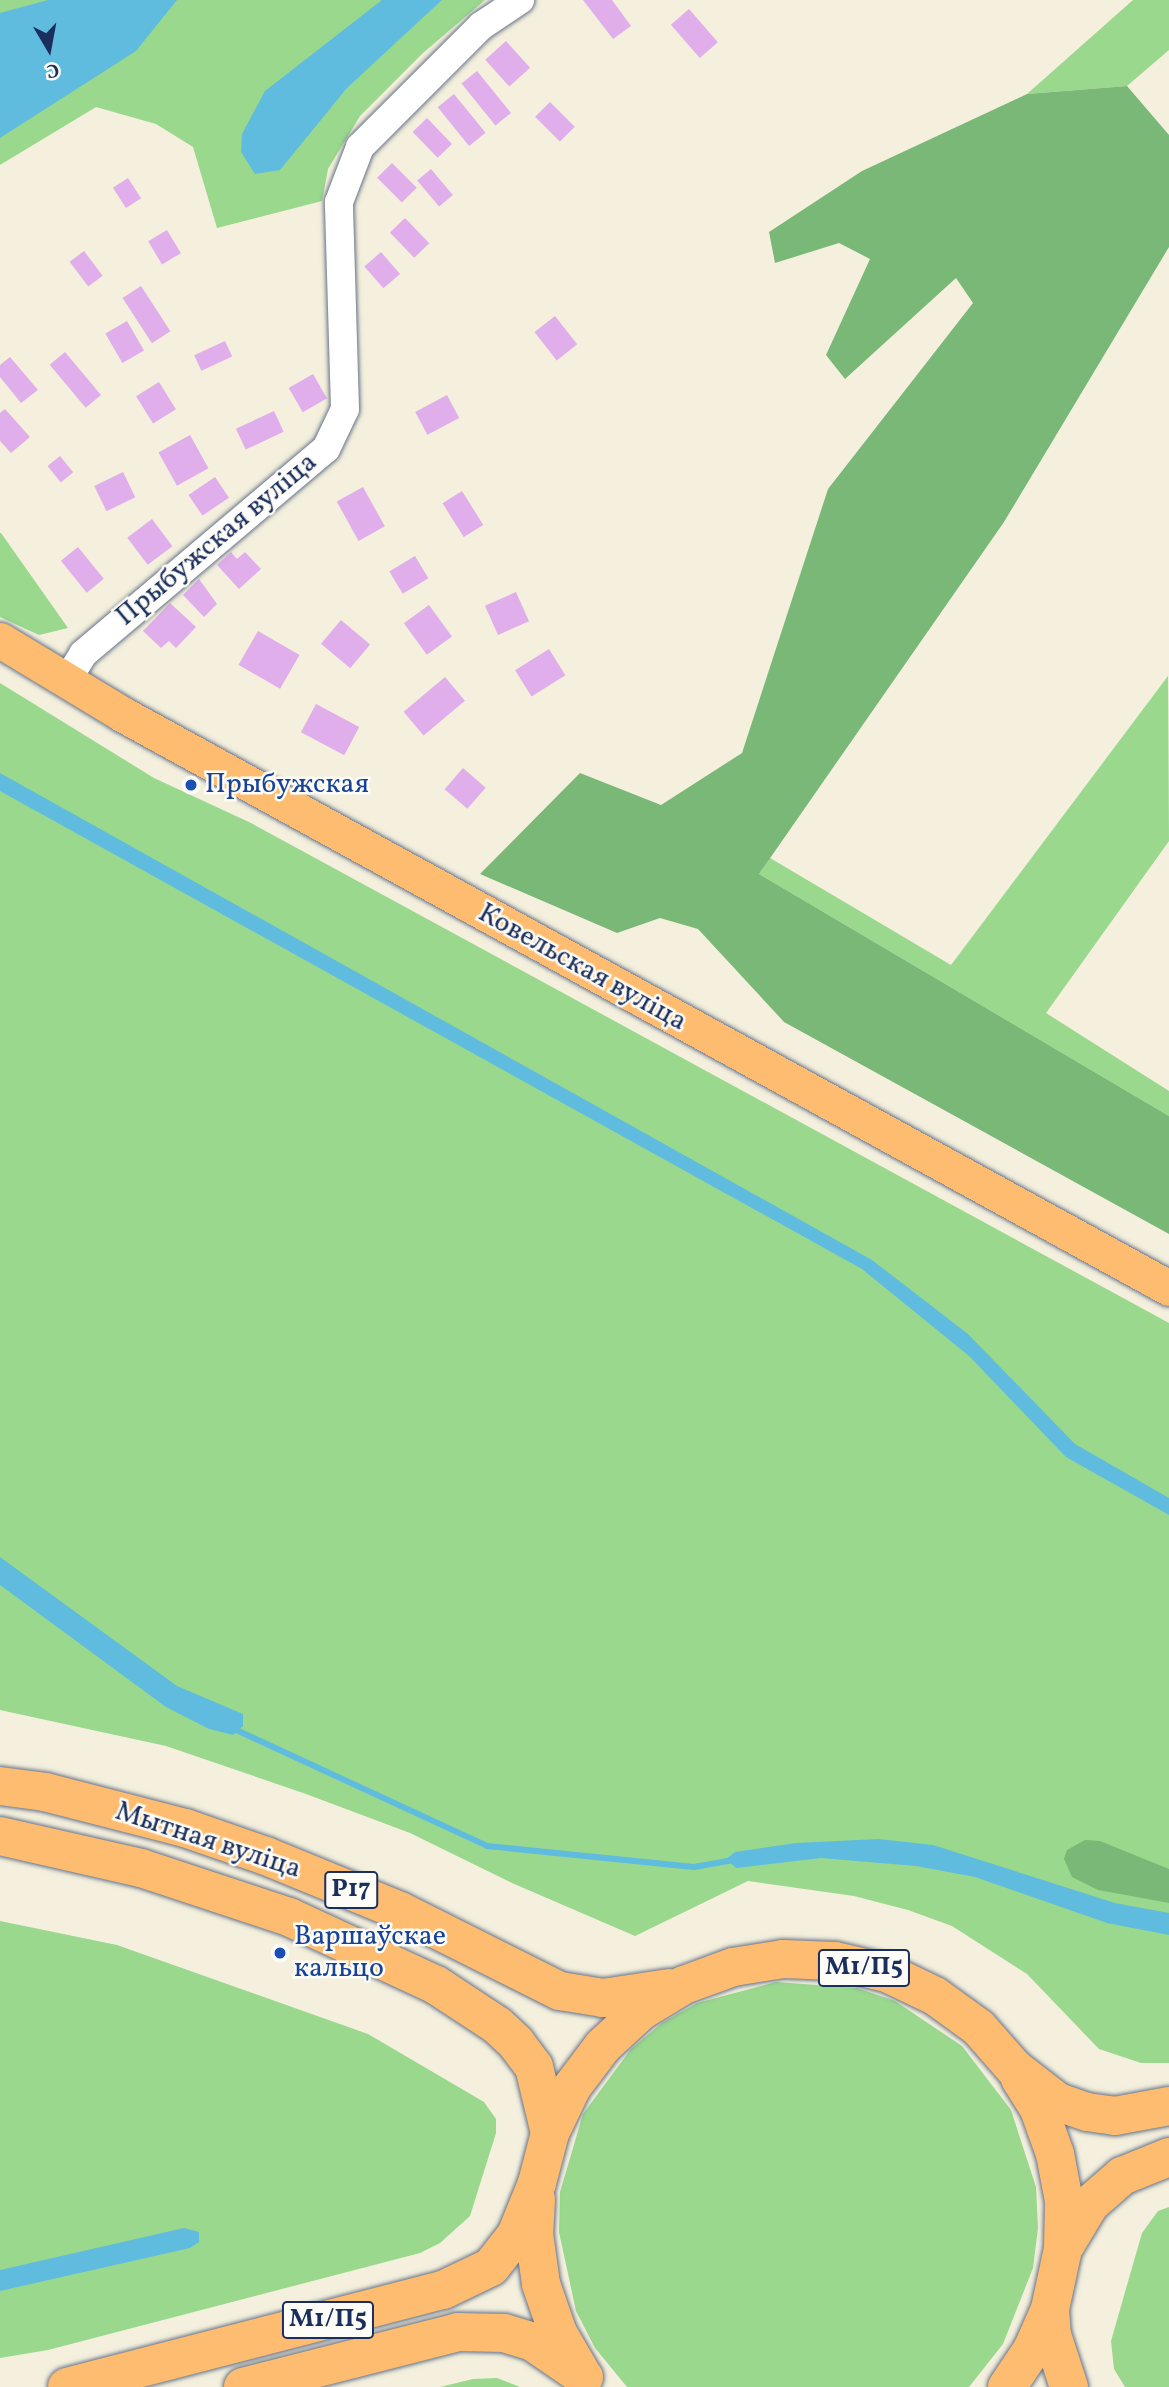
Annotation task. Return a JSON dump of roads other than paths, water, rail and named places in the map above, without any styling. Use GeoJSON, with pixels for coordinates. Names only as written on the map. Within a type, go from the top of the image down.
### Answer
{"type":"FeatureCollection","features":[{"type":"Feature","properties":{"kind":"highway","name":"Мытная вуліца"},"geometry":{"type":"LineString","coordinates":[[0,1786],[45,1792],[184,1828],[266,1856],[400,1911],[560,1991],[603,1998],[684,1985]]}},
{"type":"Feature","properties":{"kind":"highway","name":"Мытная вуліца"},"geometry":{"type":"LineString","coordinates":[[0,1836],[141,1868],[289,1917],[436,1985],[497,2025],[516,2043],[534,2067],[550,2133]]}},
{"type":"Feature","properties":{"kind":"highway","name":"М1/П5"},"geometry":{"type":"LineString","coordinates":[[67,2387],[443,2290],[491,2267],[516,2235],[537,2183],[550,2133],[572,2087],[603,2046],[640,2011],[684,1985],[733,1967],[783,1959],[835,1961],[887,1973],[936,1996],[978,2028],[1014,2068],[1058,2102],[1087,2112],[1115,2116],[1169,2106]]}},
{"type":"Feature","properties":{"kind":"highway","name":"М1/П5"},"geometry":{"type":"LineString","coordinates":[[1007,2387],[1032,2350],[1050,2309],[1063,2249],[1063,2201],[1055,2154],[1039,2109],[1014,2068]]}},
{"type":"Feature","properties":{"kind":"highway","name":"М1/П5"},"geometry":{"type":"LineString","coordinates":[[1063,2249],[1090,2204],[1114,2183],[1169,2157]]}},
{"type":"Feature","properties":{"kind":"highway","name":"М1/П5"},"geometry":{"type":"LineString","coordinates":[[537,2183],[534,2234],[541,2284],[558,2333],[588,2382]]}},
{"type":"Feature","properties":{"kind":"highway"},"geometry":{"type":"LineString","coordinates":[[1050,2309],[1054,2346],[1069,2387]]}},
{"type":"Feature","properties":{"kind":"highway","name":"М1/П5"},"geometry":{"type":"LineString","coordinates":[[243,2387],[458,2332],[504,2333],[533,2342],[588,2382]]}},
{"type":"Feature","properties":{"kind":"main road","name":"Ковельская вуліца"},"geometry":{"type":"LineString","coordinates":[[0,640],[67,680],[1169,1289]]}},
{"type":"Feature","properties":{"kind":"street","name":"Прыбужская вуліца"},"geometry":{"type":"LineString","coordinates":[[67,680],[83,654],[326,449],[345,409],[339,202],[360,147],[481,26],[520,0]]}},
{"type":"Feature","properties":{"kind":"water"},"geometry":{"type":"Polygon","coordinates":[[[48,0],[177,0],[136,51],[0,138],[0,13],[48,0]]]}},
{"type":"Feature","properties":{"kind":"water"},"geometry":{"type":"Polygon","coordinates":[[[382,0],[442,0],[347,88],[280,170],[255,174],[241,152],[242,134],[265,91],[382,0]]]}},
{"type":"Feature","properties":{"kind":"water"},"geometry":{"type":"Polygon","coordinates":[[[0,773],[872,1260],[968,1334],[1075,1444],[1169,1498],[1169,1515],[1066,1457],[969,1356],[862,1269],[0,791],[0,773]]]}},
{"type":"Feature","properties":{"kind":"water"},"geometry":{"type":"Polygon","coordinates":[[[0,1557],[177,1686],[243,1714],[243,1726],[233,1735],[209,1729],[166,1707],[0,1585],[0,1557]]]}},
{"type":"Feature","properties":{"kind":"water"},"geometry":{"type":"Polygon","coordinates":[[[878,1839],[933,1845],[1115,1903],[1169,1913],[1169,1935],[1107,1923],[975,1877],[916,1866],[821,1858],[736,1868],[726,1859],[735,1852],[796,1843],[878,1839]]]}},
{"type":"Feature","properties":{"kind":"water"},"geometry":{"type":"Polygon","coordinates":[[[184,2228],[199,2232],[199,2242],[190,2248],[0,2291],[0,2270],[184,2228]]]}},
{"type":"Feature","properties":{"kind":"waterway"},"geometry":{"type":"LineString","coordinates":[[232,1728],[487,1846],[694,1867],[733,1860]]}},
{"type":"Feature","properties":{"kind":"place","name":"Прыбужская"},"geometry":{"type":"Point","coordinates":[191,785]}},
{"type":"Feature","properties":{"kind":"place","name":"Варшаўскае кальцо"},"geometry":{"type":"Point","coordinates":[280,1953]}}]}
